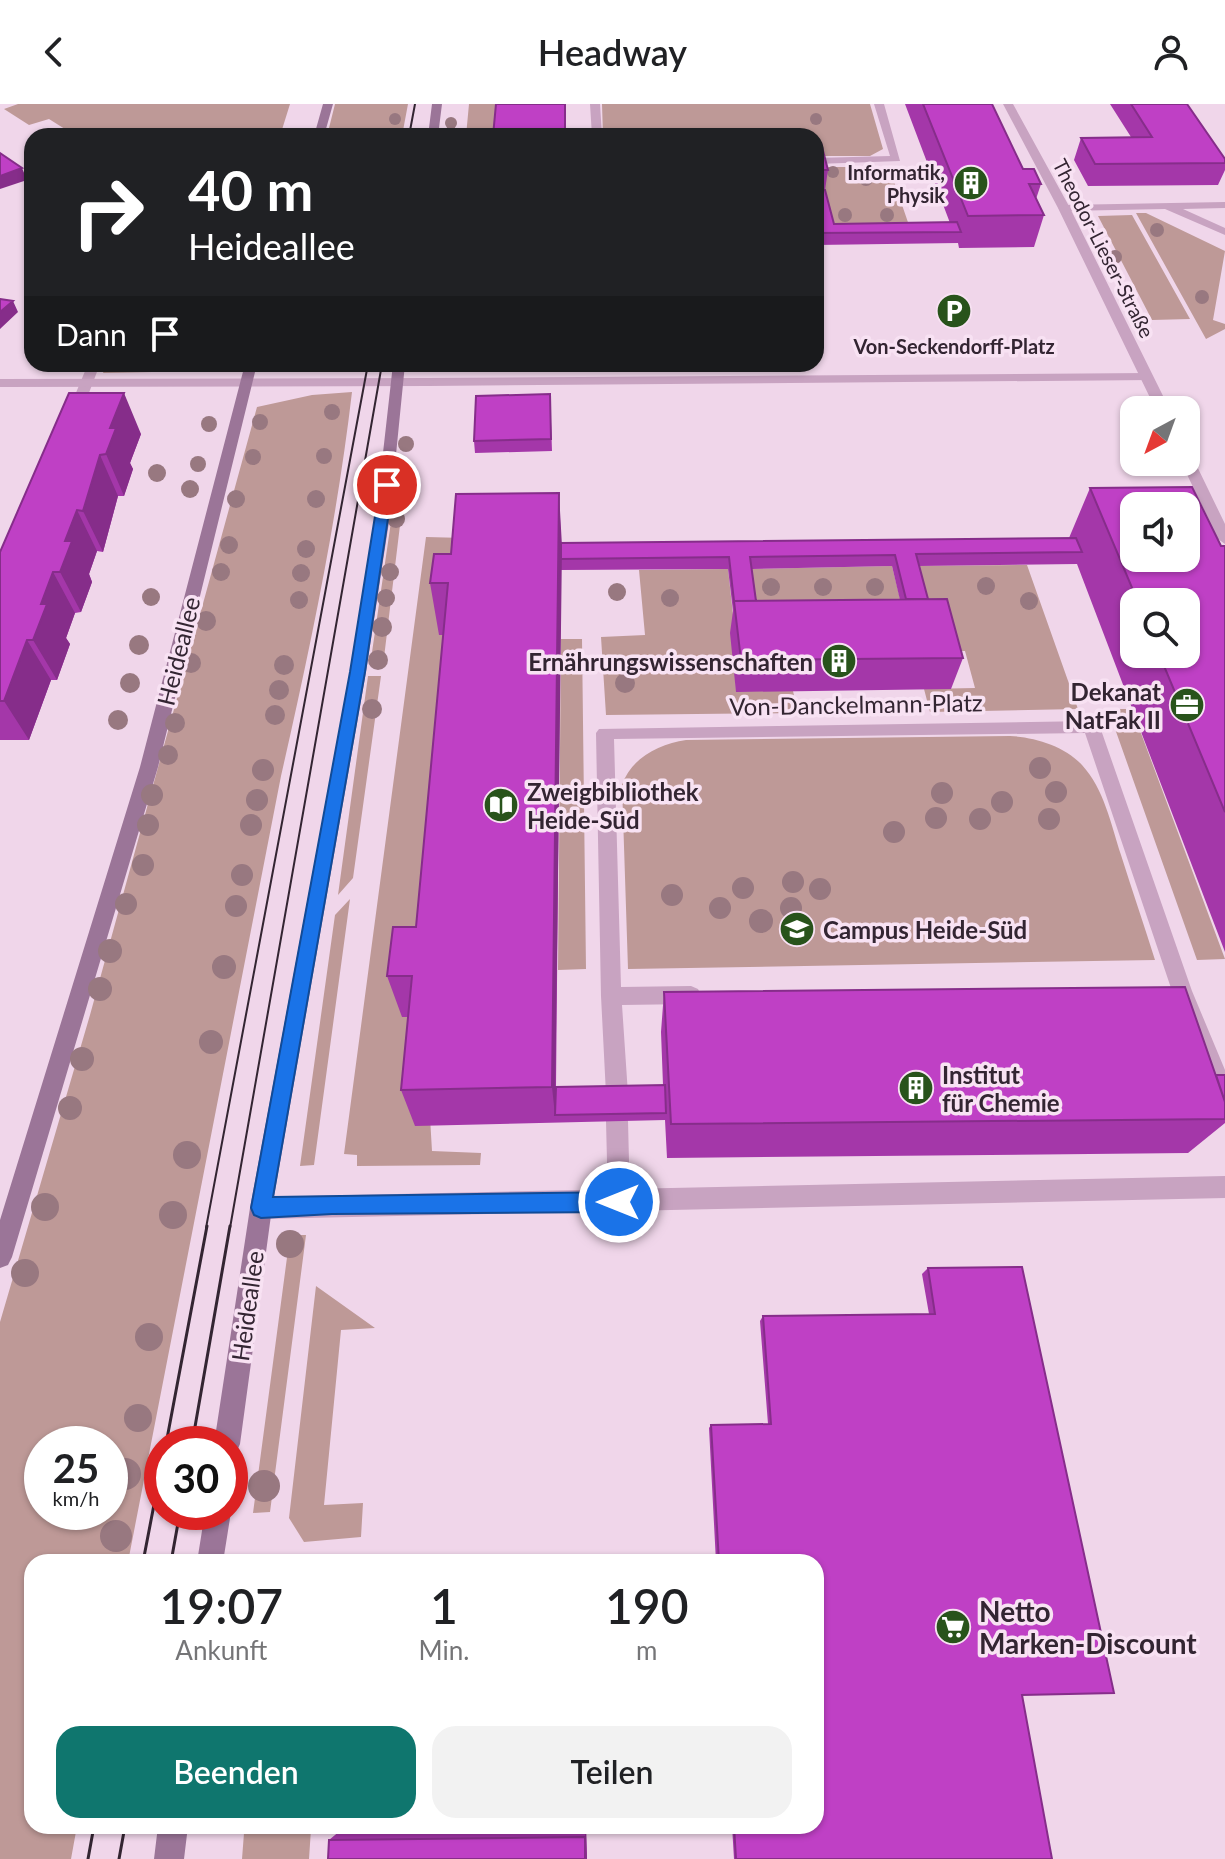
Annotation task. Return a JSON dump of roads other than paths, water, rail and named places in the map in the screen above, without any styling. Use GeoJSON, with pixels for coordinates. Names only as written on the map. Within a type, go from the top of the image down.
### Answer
{"type":"FeatureCollection","features":[{"type":"Feature","properties":{"kind":"main road"},"geometry":{"type":"LineString","coordinates":[[321,128],[328,104]]}},
{"type":"Feature","properties":{"kind":"main road"},"geometry":{"type":"LineString","coordinates":[[434,128],[437,104]]}},
{"type":"Feature","properties":{"kind":"main road","name":"Heideallee"},"geometry":{"type":"LineString","coordinates":[[0,1257],[149,767],[249,372]]}},
{"type":"Feature","properties":{"kind":"main road","name":"Heideallee"},"geometry":{"type":"LineString","coordinates":[[230,1426],[261,1208],[358,672],[383,515],[398,372]]}},
{"type":"Feature","properties":{"kind":"main road"},"geometry":{"type":"LineString","coordinates":[[211,1554],[215,1530]]}},
{"type":"Feature","properties":{"kind":"main road"},"geometry":{"type":"LineString","coordinates":[[169,1859],[172,1834]]}},
{"type":"Feature","properties":{"kind":"street"},"geometry":{"type":"LineString","coordinates":[[595,104],[596,128]]}},
{"type":"Feature","properties":{"kind":"street"},"geometry":{"type":"LineString","coordinates":[[824,161],[896,159],[879,104]]}},
{"type":"Feature","properties":{"kind":"street","name":"Theodor-Lieser-Straße"},"geometry":{"type":"LineString","coordinates":[[1008,104],[1064,208],[1156,396]]}},
{"type":"Feature","properties":{"kind":"street"},"geometry":{"type":"LineString","coordinates":[[1064,208],[1225,205]]}},
{"type":"Feature","properties":{"kind":"street"},"geometry":{"type":"LineString","coordinates":[[1167,206],[1225,232]]}},
{"type":"Feature","properties":{"kind":"street"},"geometry":{"type":"LineString","coordinates":[[68,428],[91,372]]}},
{"type":"Feature","properties":{"kind":"street"},"geometry":{"type":"LineString","coordinates":[[0,383],[1147,377]]}},
{"type":"Feature","properties":{"kind":"street"},"geometry":{"type":"LineString","coordinates":[[1195,476],[1225,539]]}},
{"type":"Feature","properties":{"kind":"street","name":"Von-Danckelmann-Platz"},"geometry":{"type":"LineString","coordinates":[[617,1094],[611,996],[605,733],[1091,727],[1174,991],[1219,1081]]}},
{"type":"Feature","properties":{"kind":"street"},"geometry":{"type":"LineString","coordinates":[[611,996],[706,995]]}},
{"type":"Feature","properties":{"kind":"street"},"geometry":{"type":"LineString","coordinates":[[617,1121],[619,1202]]}},
{"type":"Feature","properties":{"kind":"street"},"geometry":{"type":"LineString","coordinates":[[261,1208],[332,1204],[619,1202],[1225,1187]]}},
{"type":"Feature","properties":{"kind":"tram line"},"geometry":{"type":"LineString","coordinates":[[410,128],[415,104]]}},
{"type":"Feature","properties":{"kind":"tram line"},"geometry":{"type":"LineString","coordinates":[[206,1228],[366,372]]}},
{"type":"Feature","properties":{"kind":"tram line"},"geometry":{"type":"LineString","coordinates":[[230,1228],[381,372]]}},
{"type":"Feature","properties":{"kind":"tram line"},"geometry":{"type":"LineString","coordinates":[[169,1426],[207,1226]]}},
{"type":"Feature","properties":{"kind":"tram line"},"geometry":{"type":"LineString","coordinates":[[195,1426],[230,1226]]}},
{"type":"Feature","properties":{"kind":"tram line"},"geometry":{"type":"LineString","coordinates":[[145,1554],[149,1530]]}},
{"type":"Feature","properties":{"kind":"tram line"},"geometry":{"type":"LineString","coordinates":[[172,1554],[177,1530]]}},
{"type":"Feature","properties":{"kind":"tram line"},"geometry":{"type":"LineString","coordinates":[[88,1859],[93,1834]]}},
{"type":"Feature","properties":{"kind":"tram line"},"geometry":{"type":"LineString","coordinates":[[119,1859],[124,1834]]}},
{"type":"Feature","properties":{"kind":"place","name":"Informatik, Physik"},"geometry":{"type":"Point","coordinates":[971,183]}},
{"type":"Feature","properties":{"kind":"place","name":"Von-Seckendorff-Platz"},"geometry":{"type":"Point","coordinates":[954,311]}},
{"type":"Feature","properties":{"kind":"place","name":"Ernährungswissenschaften"},"geometry":{"type":"Point","coordinates":[839,661]}},
{"type":"Feature","properties":{"kind":"place","name":"Dekanat NatFak II"},"geometry":{"type":"Point","coordinates":[1187,705]}},
{"type":"Feature","properties":{"kind":"place","name":"Zweigbibliothek Heide-Süd"},"geometry":{"type":"Point","coordinates":[501,805]}},
{"type":"Feature","properties":{"kind":"place","name":"Campus Heide-Süd"},"geometry":{"type":"Point","coordinates":[797,929]}},
{"type":"Feature","properties":{"kind":"place","name":"Institut für Chemie"},"geometry":{"type":"Point","coordinates":[916,1088]}},
{"type":"Feature","properties":{"kind":"place","name":"Netto Marken-Discount"},"geometry":{"type":"Point","coordinates":[953,1627]}}]}
